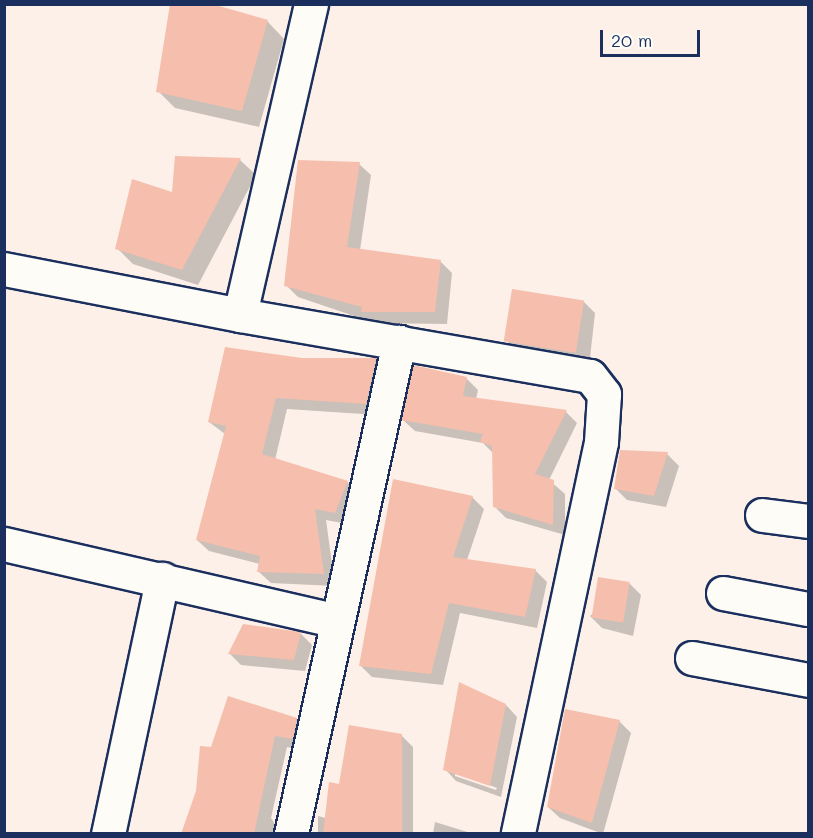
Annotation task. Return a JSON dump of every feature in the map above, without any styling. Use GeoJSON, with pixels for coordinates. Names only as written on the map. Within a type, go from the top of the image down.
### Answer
{"type":"FeatureCollection","features":[{"type":"Feature","properties":{"kind":"street"},"geometry":{"type":"LineString","coordinates":[[240,315],[310,4]]}},
{"type":"Feature","properties":{"kind":"street"},"geometry":{"type":"LineString","coordinates":[[4,268],[240,315],[590,376],[604,394],[601,442],[518,834]]}},
{"type":"Feature","properties":{"kind":"street"},"geometry":{"type":"LineString","coordinates":[[291,834],[399,342]]}},
{"type":"Feature","properties":{"kind":"street"},"geometry":{"type":"LineString","coordinates":[[762,515],[808,521]]}},
{"type":"Feature","properties":{"kind":"street"},"geometry":{"type":"LineString","coordinates":[[4,544],[337,621]]}},
{"type":"Feature","properties":{"kind":"street"},"geometry":{"type":"LineString","coordinates":[[108,834],[162,579]]}},
{"type":"Feature","properties":{"kind":"street"},"geometry":{"type":"LineString","coordinates":[[723,593],[808,609]]}},
{"type":"Feature","properties":{"kind":"street"},"geometry":{"type":"LineString","coordinates":[[692,658],[808,680]]}},
{"type":"Feature","properties":{"kind":"building"},"geometry":{"type":"Polygon","coordinates":[[[170,4],[212,4],[268,20],[242,111],[156,92],[170,4]]]}},
{"type":"Feature","properties":{"kind":"building"},"geometry":{"type":"Polygon","coordinates":[[[175,156],[241,158],[182,270],[115,249],[132,179],[172,192],[175,156]]]}},
{"type":"Feature","properties":{"kind":"building"},"geometry":{"type":"Polygon","coordinates":[[[298,160],[360,162],[347,247],[441,260],[435,312],[361,312],[362,307],[284,286],[298,160]]]}},
{"type":"Feature","properties":{"kind":"building"},"geometry":{"type":"Polygon","coordinates":[[[512,289],[584,300],[576,353],[504,341],[512,289]]]}},
{"type":"Feature","properties":{"kind":"building"},"geometry":{"type":"Polygon","coordinates":[[[225,347],[302,358],[376,358],[366,404],[276,398],[262,454],[348,481],[335,513],[315,509],[324,574],[257,572],[260,556],[196,540],[226,426],[208,422],[225,347]]]}},
{"type":"Feature","properties":{"kind":"building"},"geometry":{"type":"Polygon","coordinates":[[[413,365],[467,377],[463,396],[567,410],[535,474],[554,480],[553,525],[493,507],[492,446],[480,442],[483,434],[401,420],[413,365]]]}},
{"type":"Feature","properties":{"kind":"building"},"geometry":{"type":"Polygon","coordinates":[[[620,450],[668,452],[654,496],[614,489],[620,450]]]}},
{"type":"Feature","properties":{"kind":"building"},"geometry":{"type":"Polygon","coordinates":[[[393,479],[473,496],[453,557],[536,569],[525,617],[449,603],[431,674],[359,666],[393,479]]]}},
{"type":"Feature","properties":{"kind":"building"},"geometry":{"type":"Polygon","coordinates":[[[598,577],[630,582],[623,623],[592,617],[598,577]]]}},
{"type":"Feature","properties":{"kind":"building"},"geometry":{"type":"Polygon","coordinates":[[[243,624],[301,632],[294,660],[228,654],[243,624]]]}},
{"type":"Feature","properties":{"kind":"building"},"geometry":{"type":"Polygon","coordinates":[[[459,682],[506,704],[490,786],[443,770],[459,682]]]}},
{"type":"Feature","properties":{"kind":"building"},"geometry":{"type":"Polygon","coordinates":[[[228,696],[297,718],[293,739],[275,736],[254,834],[181,834],[196,791],[200,746],[211,747],[228,696]]]}},
{"type":"Feature","properties":{"kind":"building"},"geometry":{"type":"Polygon","coordinates":[[[565,709],[620,720],[592,823],[547,807],[565,709]]]}},
{"type":"Feature","properties":{"kind":"building"},"geometry":{"type":"Polygon","coordinates":[[[349,725],[402,734],[402,834],[323,834],[329,782],[339,784],[349,725]]]}}]}
